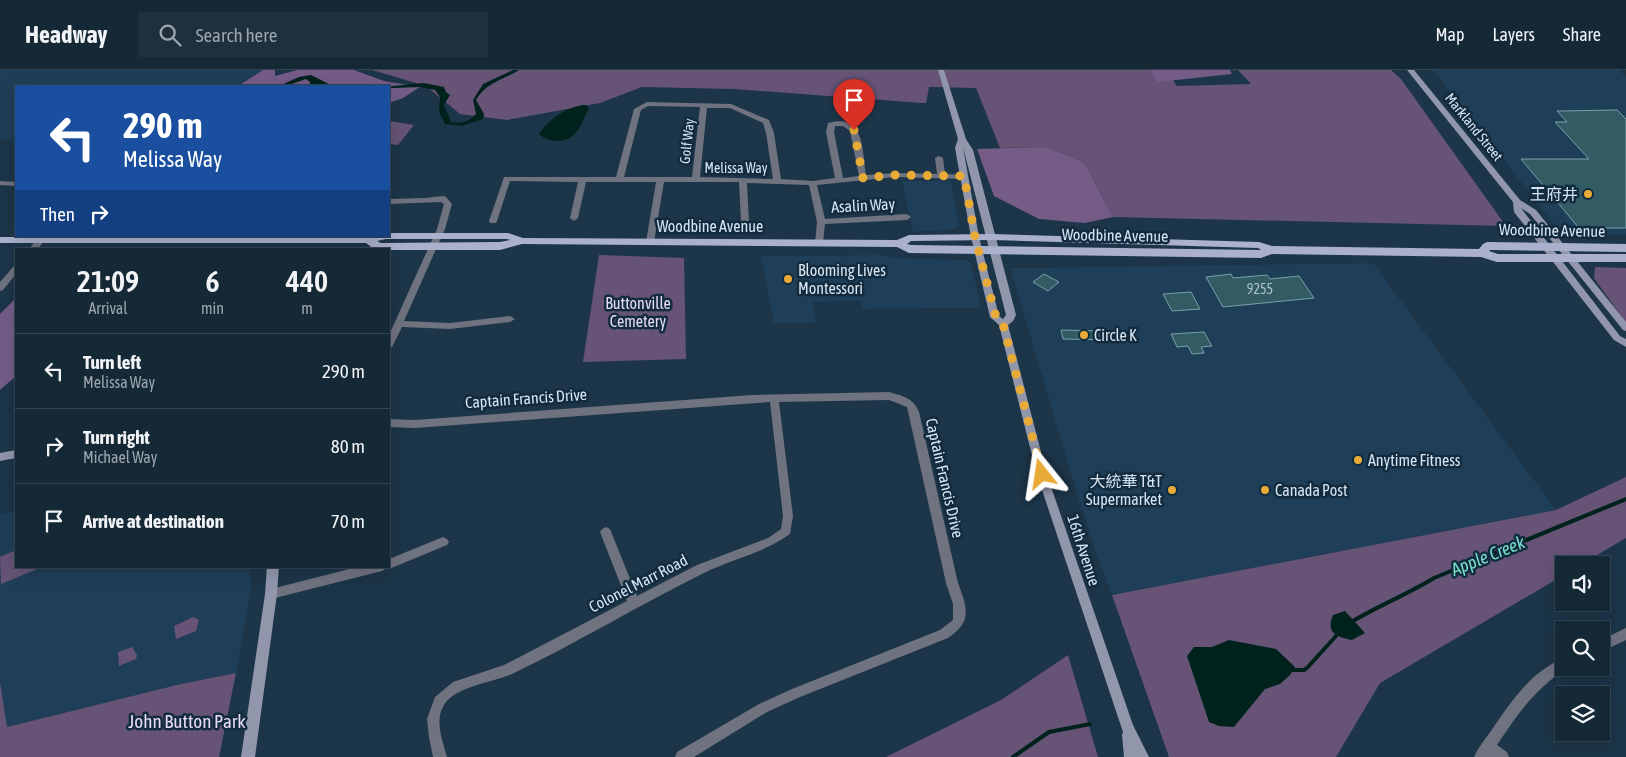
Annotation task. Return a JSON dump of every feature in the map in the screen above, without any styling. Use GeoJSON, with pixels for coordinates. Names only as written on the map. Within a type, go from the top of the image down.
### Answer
{"type":"FeatureCollection","features":[{"type":"Feature","properties":{"kind":"main road","name":"16th Avenue"},"geometry":{"type":"LineString","coordinates":[[941,70],[962,139],[970,150],[992,237],[1011,318],[1003,324]]}},
{"type":"Feature","properties":{"kind":"main road","name":"Markland Street"},"geometry":{"type":"LineString","coordinates":[[1410,70],[1517,202],[1533,212],[1626,328]]}},
{"type":"Feature","properties":{"kind":"main road","name":"16th Avenue"},"geometry":{"type":"LineString","coordinates":[[962,139],[959,148],[975,237],[996,317],[1003,324],[1042,474],[1127,727],[1142,757]]}},
{"type":"Feature","properties":{"kind":"main road","name":"Markland Street"},"geometry":{"type":"LineString","coordinates":[[1517,202],[1517,210],[1617,338],[1626,344]]}},
{"type":"Feature","properties":{"kind":"main road","name":"Woodbine Avenue"},"geometry":{"type":"LineString","coordinates":[[390,236],[500,246],[522,241],[819,242],[899,244],[909,249],[1261,254],[1272,250]]}},
{"type":"Feature","properties":{"kind":"main road","name":"Woodbine Avenue"},"geometry":{"type":"LineString","coordinates":[[0,240],[39,242],[280,238],[368,240],[379,237]]}},
{"type":"Feature","properties":{"kind":"main road","name":"Woodbine Avenue"},"geometry":{"type":"LineString","coordinates":[[899,244],[908,238],[992,237],[1259,245],[1272,250],[1482,253],[1497,258],[1626,258]]}},
{"type":"Feature","properties":{"kind":"main road","name":"Woodbine Avenue"},"geometry":{"type":"LineString","coordinates":[[368,240],[379,247],[435,241]]}},
{"type":"Feature","properties":{"kind":"main road","name":"Woodbine Avenue"},"geometry":{"type":"LineString","coordinates":[[1482,253],[1487,246],[1626,248]]}},
{"type":"Feature","properties":{"kind":"main road"},"geometry":{"type":"LineString","coordinates":[[0,457],[15,454]]}},
{"type":"Feature","properties":{"kind":"main road"},"geometry":{"type":"LineString","coordinates":[[248,757],[271,594],[272,568]]}},
{"type":"Feature","properties":{"kind":"main road","name":"16th Avenue"},"geometry":{"type":"LineString","coordinates":[[1127,727],[1131,757]]}},
{"type":"Feature","properties":{"kind":"street"},"geometry":{"type":"LineString","coordinates":[[620,180],[638,109],[647,104],[732,106],[766,122],[770,133],[777,180]]}},
{"type":"Feature","properties":{"kind":"street","name":"Golf Way"},"geometry":{"type":"LineString","coordinates":[[696,180],[704,105]]}},
{"type":"Feature","properties":{"kind":"street"},"geometry":{"type":"LineString","coordinates":[[839,180],[830,132],[831,126],[836,123],[849,126],[854,130],[863,178]]}},
{"type":"Feature","properties":{"kind":"street"},"geometry":{"type":"LineString","coordinates":[[938,158],[941,176]]}},
{"type":"Feature","properties":{"kind":"street","name":"Melissa Way"},"geometry":{"type":"LineString","coordinates":[[493,221],[507,179],[777,180],[813,182],[895,175],[964,176]]}},
{"type":"Feature","properties":{"kind":"street"},"geometry":{"type":"LineString","coordinates":[[574,218],[582,180]]}},
{"type":"Feature","properties":{"kind":"street"},"geometry":{"type":"LineString","coordinates":[[650,242],[660,180]]}},
{"type":"Feature","properties":{"kind":"street"},"geometry":{"type":"LineString","coordinates":[[743,180],[745,222]]}},
{"type":"Feature","properties":{"kind":"street"},"geometry":{"type":"LineString","coordinates":[[813,182],[821,222],[819,242]]}},
{"type":"Feature","properties":{"kind":"street"},"geometry":{"type":"LineString","coordinates":[[0,183],[15,184]]}},
{"type":"Feature","properties":{"kind":"street"},"geometry":{"type":"LineString","coordinates":[[390,201],[425,201],[436,199],[447,201],[448,204],[435,241],[390,343]]}},
{"type":"Feature","properties":{"kind":"street","name":"Asalin Way"},"geometry":{"type":"LineString","coordinates":[[821,222],[907,218]]}},
{"type":"Feature","properties":{"kind":"street"},"geometry":{"type":"LineString","coordinates":[[0,288],[15,270]]}},
{"type":"Feature","properties":{"kind":"street"},"geometry":{"type":"LineString","coordinates":[[399,324],[450,326],[510,319]]}},
{"type":"Feature","properties":{"kind":"street","name":"Captain Francis Drive"},"geometry":{"type":"LineString","coordinates":[[390,424],[415,424],[642,406],[774,398],[878,396],[902,400],[910,405],[914,412],[952,583],[958,600],[959,619],[957,625],[944,634],[763,708],[682,757]]}},
{"type":"Feature","properties":{"kind":"street","name":"Colonel Marr Road"},"geometry":{"type":"LineString","coordinates":[[440,757],[434,737],[433,719],[440,701],[457,686],[507,670],[701,569],[772,541],[786,531],[788,516],[774,398]]}},
{"type":"Feature","properties":{"kind":"street"},"geometry":{"type":"LineString","coordinates":[[606,532],[634,603]]}},
{"type":"Feature","properties":{"kind":"street"},"geometry":{"type":"LineString","coordinates":[[390,564],[443,542]]}},
{"type":"Feature","properties":{"kind":"street"},"geometry":{"type":"LineString","coordinates":[[271,594],[374,568]]}},
{"type":"Feature","properties":{"kind":"street"},"geometry":{"type":"LineString","coordinates":[[1610,642],[1624,637]]}},
{"type":"Feature","properties":{"kind":"street"},"geometry":{"type":"LineString","coordinates":[[1502,757],[1485,752],[1528,690],[1547,673],[1555,669]]}},
{"type":"Feature","properties":{"kind":"shaded area"},"geometry":{"type":"Polygon","coordinates":[[[0,70],[263,70],[240,85],[15,85],[15,140],[0,141],[0,70]]]}},
{"type":"Feature","properties":{"kind":"shaded area"},"geometry":{"type":"Polygon","coordinates":[[[263,70],[275,70],[275,76],[297,70],[354,70],[384,81],[420,87],[403,98],[390,103],[390,85],[240,85],[263,70]]]}},
{"type":"Feature","properties":{"kind":"shaded area"},"geometry":{"type":"Polygon","coordinates":[[[513,70],[519,70],[485,89],[476,100],[484,114],[483,119],[462,126],[445,124],[439,112],[440,97],[435,90],[420,87],[390,89],[393,86],[424,83],[444,87],[450,95],[444,105],[451,122],[458,123],[468,121],[476,114],[473,100],[483,84],[513,70]]]}},
{"type":"Feature","properties":{"kind":"shaded area"},"geometry":{"type":"Polygon","coordinates":[[[1150,70],[1230,70],[1232,74],[1158,82],[1150,70]]]}},
{"type":"Feature","properties":{"kind":"shaded area"},"geometry":{"type":"Polygon","coordinates":[[[1433,70],[1619,70],[1626,77],[1626,235],[1574,234],[1555,225],[1433,70]]]}},
{"type":"Feature","properties":{"kind":"shaded area"},"geometry":{"type":"Polygon","coordinates":[[[311,75],[331,85],[310,85],[310,82],[306,79],[289,85],[281,85],[299,77],[311,75]]]}},
{"type":"Feature","properties":{"kind":"shaded area"},"geometry":{"type":"Polygon","coordinates":[[[355,84],[368,85],[331,85],[355,84]]]}},
{"type":"Feature","properties":{"kind":"shaded area"},"geometry":{"type":"Polygon","coordinates":[[[586,105],[589,109],[578,130],[570,138],[554,141],[548,140],[539,134],[557,115],[586,105]]]}},
{"type":"Feature","properties":{"kind":"shaded area"},"geometry":{"type":"Polygon","coordinates":[[[1046,147],[1084,162],[1113,217],[1085,223],[1039,219],[994,196],[977,149],[1046,147]]]}},
{"type":"Feature","properties":{"kind":"shaded area"},"geometry":{"type":"Polygon","coordinates":[[[902,181],[951,181],[959,225],[955,229],[913,232],[902,181]]]}},
{"type":"Feature","properties":{"kind":"shaded area"},"geometry":{"type":"Polygon","coordinates":[[[881,255],[898,258],[965,260],[971,263],[981,308],[863,309],[861,301],[813,302],[816,323],[774,323],[761,256],[881,255]]]}},
{"type":"Feature","properties":{"kind":"shaded area"},"geometry":{"type":"Polygon","coordinates":[[[1373,263],[1556,510],[1112,595],[1095,550],[1072,477],[1010,268],[1373,263]]]}},
{"type":"Feature","properties":{"kind":"shaded area"},"geometry":{"type":"Polygon","coordinates":[[[15,299],[15,377],[0,390],[0,314],[15,299]]]}},
{"type":"Feature","properties":{"kind":"shaded area"},"geometry":{"type":"Polygon","coordinates":[[[15,511],[15,568],[250,568],[251,590],[236,673],[181,684],[6,727],[0,682],[0,515],[15,511]]]}},
{"type":"Feature","properties":{"kind":"shaded area"},"geometry":{"type":"Polygon","coordinates":[[[1345,611],[1365,633],[1352,640],[1334,634],[1331,626],[1333,615],[1345,611]]]}},
{"type":"Feature","properties":{"kind":"shaded area"},"geometry":{"type":"Polygon","coordinates":[[[1229,640],[1276,649],[1295,667],[1290,675],[1280,684],[1265,689],[1234,727],[1219,726],[1209,722],[1187,656],[1194,647],[1212,647],[1229,640]]]}},
{"type":"Feature","properties":{"kind":"green space"},"geometry":{"type":"Polygon","coordinates":[[[372,70],[1166,70],[1177,86],[1251,84],[1238,70],[1391,70],[1401,79],[1506,226],[1113,217],[1084,162],[1046,147],[1000,148],[976,88],[929,87],[926,103],[922,103],[734,89],[642,87],[600,103],[507,120],[460,114],[426,86],[372,70]]]}},
{"type":"Feature","properties":{"kind":"green space"},"geometry":{"type":"Polygon","coordinates":[[[390,121],[414,125],[398,145],[390,144],[390,121]]]}},
{"type":"Feature","properties":{"kind":"green space","name":"Buttonville Cemetery"},"geometry":{"type":"Polygon","coordinates":[[[599,255],[684,258],[686,359],[583,362],[599,255]]]}},
{"type":"Feature","properties":{"kind":"green space"},"geometry":{"type":"Polygon","coordinates":[[[1595,267],[1626,268],[1626,323],[1594,278],[1595,267]]]}},
{"type":"Feature","properties":{"kind":"green space"},"geometry":{"type":"Polygon","coordinates":[[[1626,477],[1626,538],[1595,556],[1555,556],[1555,580],[1380,683],[1336,757],[1169,757],[1112,595],[1556,510],[1626,477]]]}},
{"type":"Feature","properties":{"kind":"green space"},"geometry":{"type":"Polygon","coordinates":[[[15,550],[15,568],[40,568],[1,584],[0,557],[15,550]]]}},
{"type":"Feature","properties":{"kind":"green space"},"geometry":{"type":"Polygon","coordinates":[[[193,617],[199,620],[196,631],[176,639],[174,626],[193,617]]]}},
{"type":"Feature","properties":{"kind":"green space"},"geometry":{"type":"Polygon","coordinates":[[[132,647],[137,655],[136,659],[119,666],[118,652],[132,647]]]}},
{"type":"Feature","properties":{"kind":"green space"},"geometry":{"type":"Polygon","coordinates":[[[1068,655],[1098,757],[886,757],[1001,700],[1068,655]]]}},
{"type":"Feature","properties":{"kind":"green space","name":"John Button Park"},"geometry":{"type":"Polygon","coordinates":[[[236,673],[219,757],[0,757],[0,682],[7,727],[181,684],[236,673]]]}},
{"type":"Feature","properties":{"kind":"building","name":"王府井"},"geometry":{"type":"Polygon","coordinates":[[[1617,110],[1626,119],[1626,228],[1579,228],[1521,159],[1589,159],[1555,122],[1567,122],[1557,111],[1617,110]]]}},
{"type":"Feature","properties":{"kind":"building"},"geometry":{"type":"Polygon","coordinates":[[[1044,274],[1059,282],[1048,291],[1033,282],[1044,274]]]}},
{"type":"Feature","properties":{"kind":"building"},"geometry":{"type":"Polygon","coordinates":[[[1231,274],[1233,278],[1267,275],[1270,279],[1299,276],[1314,298],[1223,307],[1206,277],[1231,274]]]}},
{"type":"Feature","properties":{"kind":"building"},"geometry":{"type":"Polygon","coordinates":[[[1191,292],[1200,309],[1172,311],[1163,294],[1191,292]]]}},
{"type":"Feature","properties":{"kind":"building","name":"Circle K"},"geometry":{"type":"Polygon","coordinates":[[[1061,330],[1106,331],[1108,340],[1063,339],[1061,330]]]}},
{"type":"Feature","properties":{"kind":"building"},"geometry":{"type":"Polygon","coordinates":[[[1204,332],[1212,346],[1201,347],[1204,353],[1192,354],[1188,346],[1177,347],[1171,334],[1204,332]]]}},
{"type":"Feature","properties":{"kind":"waterway","name":"Apple Creek"},"geometry":{"type":"LineString","coordinates":[[1353,621],[1434,578],[1626,499]]}},
{"type":"Feature","properties":{"kind":"waterway","name":"Apple Creek"},"geometry":{"type":"LineString","coordinates":[[1293,670],[1304,670],[1307,668],[1336,636]]}},
{"type":"Feature","properties":{"kind":"waterway","name":"Apple Creek"},"geometry":{"type":"LineString","coordinates":[[1013,757],[1049,732],[1090,724]]}},
{"type":"Feature","properties":{"kind":"place","name":"王府井"},"geometry":{"type":"Point","coordinates":[1588,194]}},
{"type":"Feature","properties":{"kind":"place","name":"Blooming Lives Montessori"},"geometry":{"type":"Point","coordinates":[788,279]}},
{"type":"Feature","properties":{"kind":"place","name":"Circle K"},"geometry":{"type":"Point","coordinates":[1084,335]}},
{"type":"Feature","properties":{"kind":"place","name":"Anytime Fitness"},"geometry":{"type":"Point","coordinates":[1358,460]}},
{"type":"Feature","properties":{"kind":"place","name":"大統華 T&T Supermarket"},"geometry":{"type":"Point","coordinates":[1172,490]}},
{"type":"Feature","properties":{"kind":"place","name":"Canada Post"},"geometry":{"type":"Point","coordinates":[1265,490]}},
{"type":"Feature","properties":{"kind":"route"},"geometry":{"type":"LineString","coordinates":[[854,130],[863,178],[895,175],[964,176],[978,249],[996,317],[1003,324],[1042,474]]}}]}
